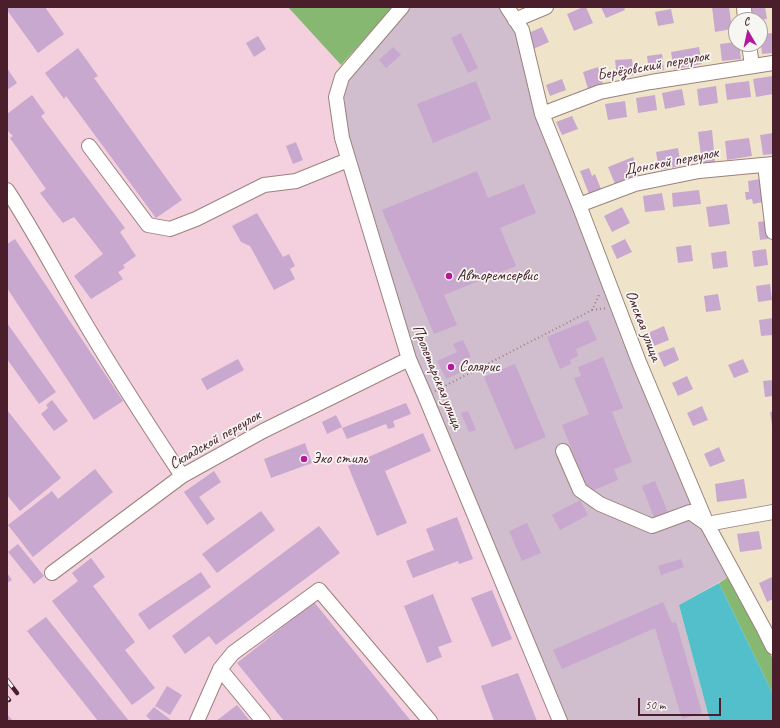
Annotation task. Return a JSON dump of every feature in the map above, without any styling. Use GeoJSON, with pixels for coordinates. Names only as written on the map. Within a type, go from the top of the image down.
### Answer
{"type":"FeatureCollection","features":[{"type":"Feature","properties":{"kind":"street","name":"Пролетарская улица"},"geometry":{"type":"LineString","coordinates":[[402,7],[342,77],[336,97],[342,138],[409,360],[560,721]]}},
{"type":"Feature","properties":{"kind":"street","name":"Омская улица"},"geometry":{"type":"LineString","coordinates":[[507,7],[522,30],[542,114],[579,205],[639,362],[707,524],[773,647]]}},
{"type":"Feature","properties":{"kind":"street"},"geometry":{"type":"LineString","coordinates":[[515,20],[546,7]]}},
{"type":"Feature","properties":{"kind":"street"},"geometry":{"type":"LineString","coordinates":[[750,52],[752,66]]}},
{"type":"Feature","properties":{"kind":"street","name":"Берёзовский переулок"},"geometry":{"type":"LineString","coordinates":[[542,114],[600,92],[651,82],[773,63]]}},
{"type":"Feature","properties":{"kind":"street"},"geometry":{"type":"LineString","coordinates":[[89,146],[148,225],[170,229],[196,219],[264,185],[296,181],[348,160]]}},
{"type":"Feature","properties":{"kind":"street"},"geometry":{"type":"LineString","coordinates":[[769,165],[773,232]]}},
{"type":"Feature","properties":{"kind":"street","name":"Донской переулок"},"geometry":{"type":"LineString","coordinates":[[579,205],[635,184],[699,172],[769,165]]}},
{"type":"Feature","properties":{"kind":"street"},"geometry":{"type":"LineString","coordinates":[[7,190],[25,217],[81,316],[121,382],[182,476]]}},
{"type":"Feature","properties":{"kind":"street","name":"Складской переулок"},"geometry":{"type":"LineString","coordinates":[[52,573],[182,476],[263,431],[409,360]]}},
{"type":"Feature","properties":{"kind":"street"},"geometry":{"type":"LineString","coordinates":[[563,450],[580,490],[600,504],[652,526],[690,512],[707,524],[773,512]]}},
{"type":"Feature","properties":{"kind":"street"},"geometry":{"type":"LineString","coordinates":[[197,721],[220,669],[232,653],[319,590],[430,721]]}},
{"type":"Feature","properties":{"kind":"street"},"geometry":{"type":"LineString","coordinates":[[220,669],[263,721]]}},
{"type":"Feature","properties":{"kind":"path"},"geometry":{"type":"LineString","coordinates":[[425,396],[592,310],[607,279]]}},
{"type":"Feature","properties":{"kind":"shaded area"},"geometry":{"type":"Polygon","coordinates":[[[7,7],[288,7],[341,65],[335,72],[328,96],[336,140],[404,360],[552,721],[7,721],[7,7]]]}},
{"type":"Feature","properties":{"kind":"shaded area"},"geometry":{"type":"Polygon","coordinates":[[[411,7],[501,7],[519,35],[730,576],[679,605],[710,721],[567,721],[413,356],[348,136],[344,97],[349,81],[377,45],[411,7]]]}},
{"type":"Feature","properties":{"kind":"green space"},"geometry":{"type":"Polygon","coordinates":[[[288,7],[393,7],[341,65],[288,7]]]}},
{"type":"Feature","properties":{"kind":"green space"},"geometry":{"type":"Polygon","coordinates":[[[730,576],[773,659],[773,694],[719,583],[730,576]]]}},
{"type":"Feature","properties":{"kind":"water"},"geometry":{"type":"Polygon","coordinates":[[[719,583],[773,694],[773,721],[710,721],[679,605],[719,583]]]}},
{"type":"Feature","properties":{"kind":"building"},"geometry":{"type":"Polygon","coordinates":[[[7,7],[45,7],[64,34],[38,53],[7,10],[7,7]]]}},
{"type":"Feature","properties":{"kind":"building"},"geometry":{"type":"Polygon","coordinates":[[[586,7],[593,23],[574,31],[567,14],[586,7]]]}},
{"type":"Feature","properties":{"kind":"building"},"geometry":{"type":"Polygon","coordinates":[[[601,7],[624,7],[625,10],[606,18],[601,7]]]}},
{"type":"Feature","properties":{"kind":"building"},"geometry":{"type":"Polygon","coordinates":[[[712,7],[729,7],[728,30],[715,32],[712,7]]]}},
{"type":"Feature","properties":{"kind":"building"},"geometry":{"type":"Polygon","coordinates":[[[752,7],[765,7],[766,12],[752,12],[752,7]]]}},
{"type":"Feature","properties":{"kind":"building"},"geometry":{"type":"Polygon","coordinates":[[[671,9],[674,23],[658,26],[655,12],[671,9]]]}},
{"type":"Feature","properties":{"kind":"building"},"geometry":{"type":"Polygon","coordinates":[[[542,27],[549,42],[529,51],[522,36],[542,27]]]}},
{"type":"Feature","properties":{"kind":"building"},"geometry":{"type":"Polygon","coordinates":[[[461,33],[478,68],[468,73],[451,38],[461,33]]]}},
{"type":"Feature","properties":{"kind":"building"},"geometry":{"type":"Polygon","coordinates":[[[768,33],[773,33],[773,53],[762,54],[762,52],[768,52],[768,33]]]}},
{"type":"Feature","properties":{"kind":"building"},"geometry":{"type":"Polygon","coordinates":[[[258,36],[266,49],[254,57],[246,43],[258,36]]]}},
{"type":"Feature","properties":{"kind":"building"},"geometry":{"type":"Polygon","coordinates":[[[728,43],[728,52],[740,52],[741,59],[722,61],[720,44],[728,43]]]}},
{"type":"Feature","properties":{"kind":"building"},"geometry":{"type":"Polygon","coordinates":[[[393,47],[401,55],[386,68],[379,60],[393,47]]]}},
{"type":"Feature","properties":{"kind":"building"},"geometry":{"type":"Polygon","coordinates":[[[699,47],[702,64],[674,69],[671,52],[699,47]]]}},
{"type":"Feature","properties":{"kind":"building"},"geometry":{"type":"Polygon","coordinates":[[[78,48],[98,76],[94,78],[182,200],[156,218],[66,96],[64,99],[45,73],[78,48]]]}},
{"type":"Feature","properties":{"kind":"building"},"geometry":{"type":"Polygon","coordinates":[[[662,54],[664,70],[649,72],[647,56],[662,54]]]}},
{"type":"Feature","properties":{"kind":"building"},"geometry":{"type":"Polygon","coordinates":[[[632,59],[634,75],[617,77],[615,60],[632,59]]]}},
{"type":"Feature","properties":{"kind":"building"},"geometry":{"type":"Polygon","coordinates":[[[598,67],[603,84],[588,89],[583,72],[598,67]]]}},
{"type":"Feature","properties":{"kind":"building"},"geometry":{"type":"Polygon","coordinates":[[[7,68],[17,83],[7,90],[7,68]]]}},
{"type":"Feature","properties":{"kind":"building"},"geometry":{"type":"Polygon","coordinates":[[[773,76],[773,94],[756,97],[753,79],[773,76]]]}},
{"type":"Feature","properties":{"kind":"building"},"geometry":{"type":"Polygon","coordinates":[[[562,79],[566,90],[550,96],[546,85],[562,79]]]}},
{"type":"Feature","properties":{"kind":"building"},"geometry":{"type":"Polygon","coordinates":[[[476,81],[491,119],[433,143],[417,104],[476,81]]]}},
{"type":"Feature","properties":{"kind":"building"},"geometry":{"type":"Polygon","coordinates":[[[749,81],[751,97],[727,100],[725,84],[749,81]]]}},
{"type":"Feature","properties":{"kind":"building"},"geometry":{"type":"Polygon","coordinates":[[[716,86],[718,103],[699,106],[697,89],[716,86]]]}},
{"type":"Feature","properties":{"kind":"building"},"geometry":{"type":"Polygon","coordinates":[[[682,89],[685,105],[665,109],[662,93],[682,89]]]}},
{"type":"Feature","properties":{"kind":"building"},"geometry":{"type":"Polygon","coordinates":[[[32,95],[45,113],[41,116],[125,228],[120,232],[136,256],[123,265],[125,268],[118,272],[123,279],[91,299],[74,276],[103,254],[74,217],[63,223],[40,193],[46,189],[10,138],[13,136],[7,130],[7,114],[32,95]]]}},
{"type":"Feature","properties":{"kind":"building"},"geometry":{"type":"Polygon","coordinates":[[[655,95],[657,110],[638,113],[636,98],[655,95]]]}},
{"type":"Feature","properties":{"kind":"building"},"geometry":{"type":"Polygon","coordinates":[[[625,101],[627,117],[608,120],[605,104],[625,101]]]}},
{"type":"Feature","properties":{"kind":"building"},"geometry":{"type":"Polygon","coordinates":[[[572,116],[578,129],[562,135],[556,122],[572,116]]]}},
{"type":"Feature","properties":{"kind":"building"},"geometry":{"type":"Polygon","coordinates":[[[712,130],[715,162],[702,164],[698,132],[712,130]]]}},
{"type":"Feature","properties":{"kind":"building"},"geometry":{"type":"Polygon","coordinates":[[[773,133],[773,154],[763,155],[760,135],[773,133]]]}},
{"type":"Feature","properties":{"kind":"building"},"geometry":{"type":"Polygon","coordinates":[[[749,138],[752,156],[727,160],[725,141],[749,138]]]}},
{"type":"Feature","properties":{"kind":"building"},"geometry":{"type":"Polygon","coordinates":[[[296,142],[303,160],[293,164],[286,146],[296,142]]]}},
{"type":"Feature","properties":{"kind":"building"},"geometry":{"type":"Polygon","coordinates":[[[678,148],[681,166],[659,170],[656,152],[678,148]]]}},
{"type":"Feature","properties":{"kind":"building"},"geometry":{"type":"Polygon","coordinates":[[[633,157],[640,174],[615,184],[608,167],[633,157]]]}},
{"type":"Feature","properties":{"kind":"building"},"geometry":{"type":"Polygon","coordinates":[[[589,168],[592,176],[595,174],[601,189],[589,194],[580,171],[589,168]]]}},
{"type":"Feature","properties":{"kind":"building"},"geometry":{"type":"Polygon","coordinates":[[[477,171],[488,198],[524,184],[536,213],[500,228],[516,266],[444,295],[457,325],[434,334],[382,210],[477,171]]]}},
{"type":"Feature","properties":{"kind":"building"},"geometry":{"type":"Polygon","coordinates":[[[760,179],[763,202],[753,204],[752,199],[746,200],[745,192],[749,192],[748,181],[760,179]]]}},
{"type":"Feature","properties":{"kind":"building"},"geometry":{"type":"Polygon","coordinates":[[[699,190],[701,204],[673,207],[672,193],[699,190]]]}},
{"type":"Feature","properties":{"kind":"building"},"geometry":{"type":"Polygon","coordinates":[[[662,193],[665,210],[645,212],[643,196],[662,193]]]}},
{"type":"Feature","properties":{"kind":"building"},"geometry":{"type":"Polygon","coordinates":[[[727,204],[730,224],[709,227],[706,207],[727,204]]]}},
{"type":"Feature","properties":{"kind":"building"},"geometry":{"type":"Polygon","coordinates":[[[622,207],[630,223],[612,232],[604,216],[622,207]]]}},
{"type":"Feature","properties":{"kind":"building"},"geometry":{"type":"Polygon","coordinates":[[[257,213],[283,257],[289,254],[295,266],[290,269],[295,279],[274,290],[250,246],[241,242],[232,226],[257,213]]]}},
{"type":"Feature","properties":{"kind":"building"},"geometry":{"type":"Polygon","coordinates":[[[766,221],[768,239],[760,240],[758,222],[766,221]]]}},
{"type":"Feature","properties":{"kind":"building"},"geometry":{"type":"Polygon","coordinates":[[[15,239],[123,401],[94,420],[7,288],[7,244],[15,239]]]}},
{"type":"Feature","properties":{"kind":"building"},"geometry":{"type":"Polygon","coordinates":[[[625,239],[632,252],[617,259],[611,246],[625,239]]]}},
{"type":"Feature","properties":{"kind":"building"},"geometry":{"type":"Polygon","coordinates":[[[691,245],[693,261],[678,263],[676,247],[691,245]]]}},
{"type":"Feature","properties":{"kind":"building"},"geometry":{"type":"Polygon","coordinates":[[[766,249],[768,265],[754,267],[752,251],[766,249]]]}},
{"type":"Feature","properties":{"kind":"building"},"geometry":{"type":"Polygon","coordinates":[[[726,251],[728,267],[713,269],[711,253],[726,251]]]}},
{"type":"Feature","properties":{"kind":"building"},"geometry":{"type":"Polygon","coordinates":[[[770,284],[772,300],[758,302],[756,286],[770,284]]]}},
{"type":"Feature","properties":{"kind":"building"},"geometry":{"type":"Polygon","coordinates":[[[718,294],[721,310],[706,312],[704,296],[718,294]]]}},
{"type":"Feature","properties":{"kind":"building"},"geometry":{"type":"Polygon","coordinates":[[[773,318],[773,335],[761,336],[759,320],[773,318]]]}},
{"type":"Feature","properties":{"kind":"building"},"geometry":{"type":"Polygon","coordinates":[[[588,320],[597,340],[576,349],[578,356],[570,360],[571,364],[560,369],[547,337],[588,320]]]}},
{"type":"Feature","properties":{"kind":"building"},"geometry":{"type":"Polygon","coordinates":[[[7,323],[56,392],[39,404],[7,359],[7,323]]]}},
{"type":"Feature","properties":{"kind":"building"},"geometry":{"type":"Polygon","coordinates":[[[664,326],[669,340],[654,346],[648,333],[664,326]]]}},
{"type":"Feature","properties":{"kind":"building"},"geometry":{"type":"Polygon","coordinates":[[[463,340],[471,357],[460,361],[464,371],[446,379],[437,361],[457,352],[453,344],[463,340]]]}},
{"type":"Feature","properties":{"kind":"building"},"geometry":{"type":"Polygon","coordinates":[[[674,347],[679,360],[664,367],[658,353],[674,347]]]}},
{"type":"Feature","properties":{"kind":"building"},"geometry":{"type":"Polygon","coordinates":[[[603,357],[623,408],[612,412],[632,462],[614,469],[618,480],[589,492],[562,425],[589,414],[574,378],[581,376],[578,367],[603,357]]]}},
{"type":"Feature","properties":{"kind":"building"},"geometry":{"type":"Polygon","coordinates":[[[238,359],[244,370],[207,390],[201,379],[238,359]]]}},
{"type":"Feature","properties":{"kind":"building"},"geometry":{"type":"Polygon","coordinates":[[[743,359],[749,372],[734,378],[728,365],[743,359]]]}},
{"type":"Feature","properties":{"kind":"building"},"geometry":{"type":"Polygon","coordinates":[[[515,364],[546,437],[515,450],[484,377],[515,364]]]}},
{"type":"Feature","properties":{"kind":"building"},"geometry":{"type":"Polygon","coordinates":[[[687,376],[693,389],[678,396],[672,383],[687,376]]]}},
{"type":"Feature","properties":{"kind":"building"},"geometry":{"type":"Polygon","coordinates":[[[773,380],[773,396],[765,397],[763,381],[773,380]]]}},
{"type":"Feature","properties":{"kind":"building"},"geometry":{"type":"Polygon","coordinates":[[[52,400],[68,421],[54,431],[41,414],[48,408],[46,405],[52,400]]]}},
{"type":"Feature","properties":{"kind":"building"},"geometry":{"type":"Polygon","coordinates":[[[406,403],[411,414],[393,421],[395,427],[388,429],[386,424],[347,439],[342,428],[406,403]]]}},
{"type":"Feature","properties":{"kind":"building"},"geometry":{"type":"Polygon","coordinates":[[[702,406],[708,420],[693,426],[687,413],[702,406]]]}},
{"type":"Feature","properties":{"kind":"building"},"geometry":{"type":"Polygon","coordinates":[[[7,410],[61,478],[20,511],[7,495],[7,410]]]}},
{"type":"Feature","properties":{"kind":"building"},"geometry":{"type":"Polygon","coordinates":[[[468,411],[476,430],[469,432],[461,413],[468,411]]]}},
{"type":"Feature","properties":{"kind":"building"},"geometry":{"type":"Polygon","coordinates":[[[773,411],[773,426],[772,426],[770,412],[773,411]]]}},
{"type":"Feature","properties":{"kind":"building"},"geometry":{"type":"Polygon","coordinates":[[[336,415],[342,427],[327,434],[322,422],[336,415]]]}},
{"type":"Feature","properties":{"kind":"building"},"geometry":{"type":"Polygon","coordinates":[[[423,433],[431,451],[385,471],[407,523],[377,536],[348,466],[423,433]]]}},
{"type":"Feature","properties":{"kind":"building"},"geometry":{"type":"Polygon","coordinates":[[[305,443],[312,463],[271,478],[264,459],[305,443]]]}},
{"type":"Feature","properties":{"kind":"building"},"geometry":{"type":"Polygon","coordinates":[[[719,447],[725,461],[710,467],[704,454],[719,447]]]}},
{"type":"Feature","properties":{"kind":"building"},"geometry":{"type":"Polygon","coordinates":[[[95,469],[113,492],[33,557],[8,525],[52,491],[58,499],[95,469]]]}},
{"type":"Feature","properties":{"kind":"building"},"geometry":{"type":"Polygon","coordinates":[[[214,471],[221,482],[199,497],[215,519],[207,525],[184,492],[214,471]]]}},
{"type":"Feature","properties":{"kind":"building"},"geometry":{"type":"Polygon","coordinates":[[[744,479],[747,498],[717,502],[715,484],[744,479]]]}},
{"type":"Feature","properties":{"kind":"building"},"geometry":{"type":"Polygon","coordinates":[[[655,481],[669,515],[655,520],[642,486],[655,481]]]}},
{"type":"Feature","properties":{"kind":"building"},"geometry":{"type":"Polygon","coordinates":[[[580,500],[588,515],[560,530],[552,515],[580,500]]]}},
{"type":"Feature","properties":{"kind":"building"},"geometry":{"type":"Polygon","coordinates":[[[261,511],[275,530],[217,573],[202,554],[261,511]]]}},
{"type":"Feature","properties":{"kind":"building"},"geometry":{"type":"Polygon","coordinates":[[[457,517],[473,559],[459,564],[458,561],[413,578],[406,561],[434,550],[426,529],[457,517]]]}},
{"type":"Feature","properties":{"kind":"building"},"geometry":{"type":"Polygon","coordinates":[[[527,523],[541,553],[522,561],[509,531],[527,523]]]}},
{"type":"Feature","properties":{"kind":"building"},"geometry":{"type":"Polygon","coordinates":[[[319,526],[340,553],[216,645],[209,636],[185,654],[172,636],[319,526]]]}},
{"type":"Feature","properties":{"kind":"building"},"geometry":{"type":"Polygon","coordinates":[[[759,531],[762,549],[740,552],[737,534],[759,531]]]}},
{"type":"Feature","properties":{"kind":"building"},"geometry":{"type":"Polygon","coordinates":[[[18,544],[44,576],[34,584],[8,552],[18,544]]]}},
{"type":"Feature","properties":{"kind":"building"},"geometry":{"type":"Polygon","coordinates":[[[91,558],[105,577],[93,586],[135,642],[125,650],[155,688],[132,705],[52,601],[78,581],[72,573],[91,558]]]}},
{"type":"Feature","properties":{"kind":"building"},"geometry":{"type":"Polygon","coordinates":[[[681,559],[684,567],[661,575],[658,566],[681,559]]]}},
{"type":"Feature","properties":{"kind":"building"},"geometry":{"type":"Polygon","coordinates":[[[201,572],[211,587],[149,630],[138,614],[201,572]]]}},
{"type":"Feature","properties":{"kind":"building"},"geometry":{"type":"Polygon","coordinates":[[[7,573],[12,580],[7,583],[7,573]]]}},
{"type":"Feature","properties":{"kind":"building"},"geometry":{"type":"Polygon","coordinates":[[[772,577],[773,599],[767,602],[759,583],[772,577]]]}},
{"type":"Feature","properties":{"kind":"building"},"geometry":{"type":"Polygon","coordinates":[[[492,590],[512,639],[492,647],[471,598],[492,590]]]}},
{"type":"Feature","properties":{"kind":"building"},"geometry":{"type":"Polygon","coordinates":[[[433,594],[452,642],[438,647],[442,657],[427,663],[404,606],[433,594]]]}},
{"type":"Feature","properties":{"kind":"building"},"geometry":{"type":"Polygon","coordinates":[[[314,602],[411,721],[284,721],[237,663],[314,602]]]}},
{"type":"Feature","properties":{"kind":"building"},"geometry":{"type":"Polygon","coordinates":[[[663,602],[672,623],[676,622],[702,713],[682,719],[655,628],[562,669],[553,650],[663,602]]]}},
{"type":"Feature","properties":{"kind":"building"},"geometry":{"type":"Polygon","coordinates":[[[46,617],[129,721],[98,721],[27,631],[46,617]]]}},
{"type":"Feature","properties":{"kind":"building"},"geometry":{"type":"Polygon","coordinates":[[[518,673],[537,721],[494,721],[481,686],[518,673]]]}},
{"type":"Feature","properties":{"kind":"building"},"geometry":{"type":"Polygon","coordinates":[[[167,686],[182,695],[170,715],[155,706],[167,686]]]}},
{"type":"Feature","properties":{"kind":"building"},"geometry":{"type":"Polygon","coordinates":[[[237,705],[250,721],[216,721],[237,705]]]}},
{"type":"Feature","properties":{"kind":"building"},"geometry":{"type":"Polygon","coordinates":[[[154,707],[172,721],[152,721],[146,716],[154,707]]]}},
{"type":"Feature","properties":{"kind":"building"},"geometry":{"type":"Polygon","coordinates":[[[7,714],[13,721],[7,721],[7,714]]]}},
{"type":"Feature","properties":{"kind":"railway"},"geometry":{"type":"LineString","coordinates":[[7,680],[17,693]]}},
{"type":"Feature","properties":{"kind":"place","name":"Авторемсервис"},"geometry":{"type":"Point","coordinates":[449,276]}},
{"type":"Feature","properties":{"kind":"place","name":"Солярис"},"geometry":{"type":"Point","coordinates":[451,367]}},
{"type":"Feature","properties":{"kind":"place","name":"Эко стиль"},"geometry":{"type":"Point","coordinates":[304,459]}}]}
